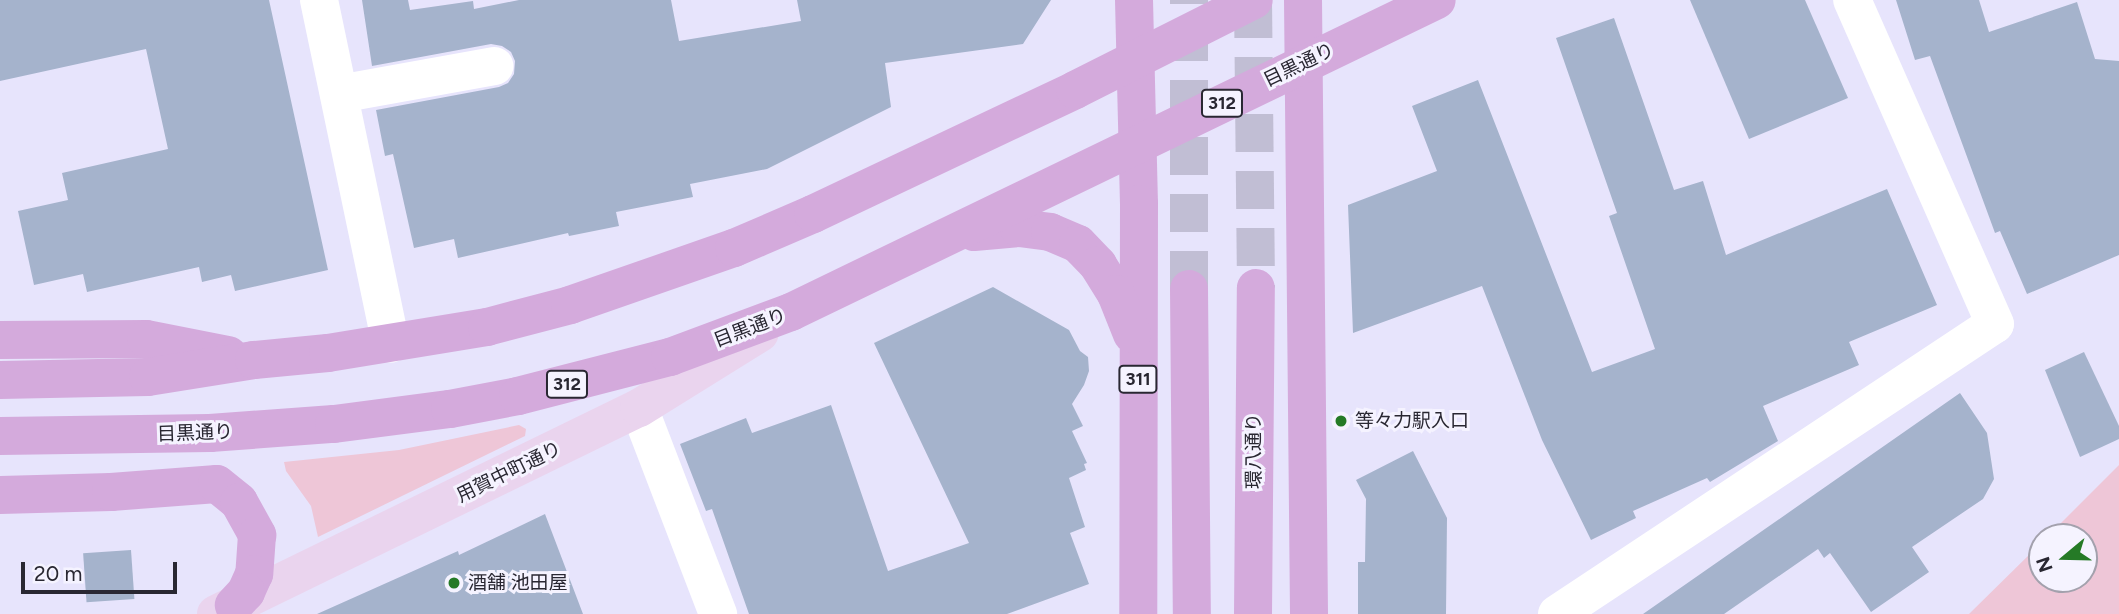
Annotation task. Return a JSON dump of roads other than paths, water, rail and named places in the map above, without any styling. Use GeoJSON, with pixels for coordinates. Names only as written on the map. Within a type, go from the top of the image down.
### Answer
{"type":"FeatureCollection","features":[{"type":"Feature","properties":{"kind":"main road"},"geometry":{"type":"LineString","coordinates":[[1134,0],[1138,144]]}},
{"type":"Feature","properties":{"kind":"main road"},"geometry":{"type":"LineString","coordinates":[[0,380],[148,377],[254,360],[391,344],[487,327],[570,305],[734,248],[1137,60],[1254,0]]}},
{"type":"Feature","properties":{"kind":"main road"},"geometry":{"type":"LineString","coordinates":[[1303,0],[1309,614]]}},
{"type":"Feature","properties":{"kind":"main road","name":"目黒通り"},"geometry":{"type":"LineString","coordinates":[[0,436],[210,433],[370,420],[519,396],[670,357],[792,313],[1437,0]]}},
{"type":"Feature","properties":{"kind":"main road","name":"311"},"geometry":{"type":"LineString","coordinates":[[1138,144],[1138,614]]}},
{"type":"Feature","properties":{"kind":"main road"},"geometry":{"type":"LineString","coordinates":[[949,235],[1019,228],[1050,232],[1078,244],[1098,265],[1116,294],[1130,325],[1138,359]]}},
{"type":"Feature","properties":{"kind":"main road","name":"環八通り"},"geometry":{"type":"LineString","coordinates":[[1253,614],[1255,288]]}},
{"type":"Feature","properties":{"kind":"main road"},"geometry":{"type":"LineString","coordinates":[[1189,289],[1192,614]]}},
{"type":"Feature","properties":{"kind":"main road"},"geometry":{"type":"LineString","coordinates":[[0,340],[146,339],[254,360]]}},
{"type":"Feature","properties":{"kind":"main road"},"geometry":{"type":"LineString","coordinates":[[111,492],[164,464],[210,433]]}},
{"type":"Feature","properties":{"kind":"main road"},"geometry":{"type":"LineString","coordinates":[[108,436],[164,464],[217,484],[239,502],[257,535],[254,574],[246,592],[225,609]]}},
{"type":"Feature","properties":{"kind":"main road"},"geometry":{"type":"LineString","coordinates":[[0,495],[111,492],[217,484]]}},
{"type":"Feature","properties":{"kind":"street"},"geometry":{"type":"LineString","coordinates":[[319,0],[391,344]]}},
{"type":"Feature","properties":{"kind":"street"},"geometry":{"type":"LineString","coordinates":[[1557,614],[1995,324],[1852,0]]}},
{"type":"Feature","properties":{"kind":"street"},"geometry":{"type":"LineString","coordinates":[[339,94],[494,66]]}},
{"type":"Feature","properties":{"kind":"street","name":"用賀中町通り"},"geometry":{"type":"LineString","coordinates":[[225,609],[639,408],[792,313]]}},
{"type":"Feature","properties":{"kind":"street"},"geometry":{"type":"LineString","coordinates":[[639,408],[718,614]]}},
{"type":"Feature","properties":{"kind":"tunnel"},"geometry":{"type":"LineString","coordinates":[[1189,0],[1189,289]]}},
{"type":"Feature","properties":{"kind":"tunnel"},"geometry":{"type":"LineString","coordinates":[[1253,0],[1256,288]]}},
{"type":"Feature","properties":{"kind":"place","name":"等々力駅入口"},"geometry":{"type":"Point","coordinates":[1341,421]}},
{"type":"Feature","properties":{"kind":"place","name":"酒舗 池田屋"},"geometry":{"type":"Point","coordinates":[454,583]}}]}
